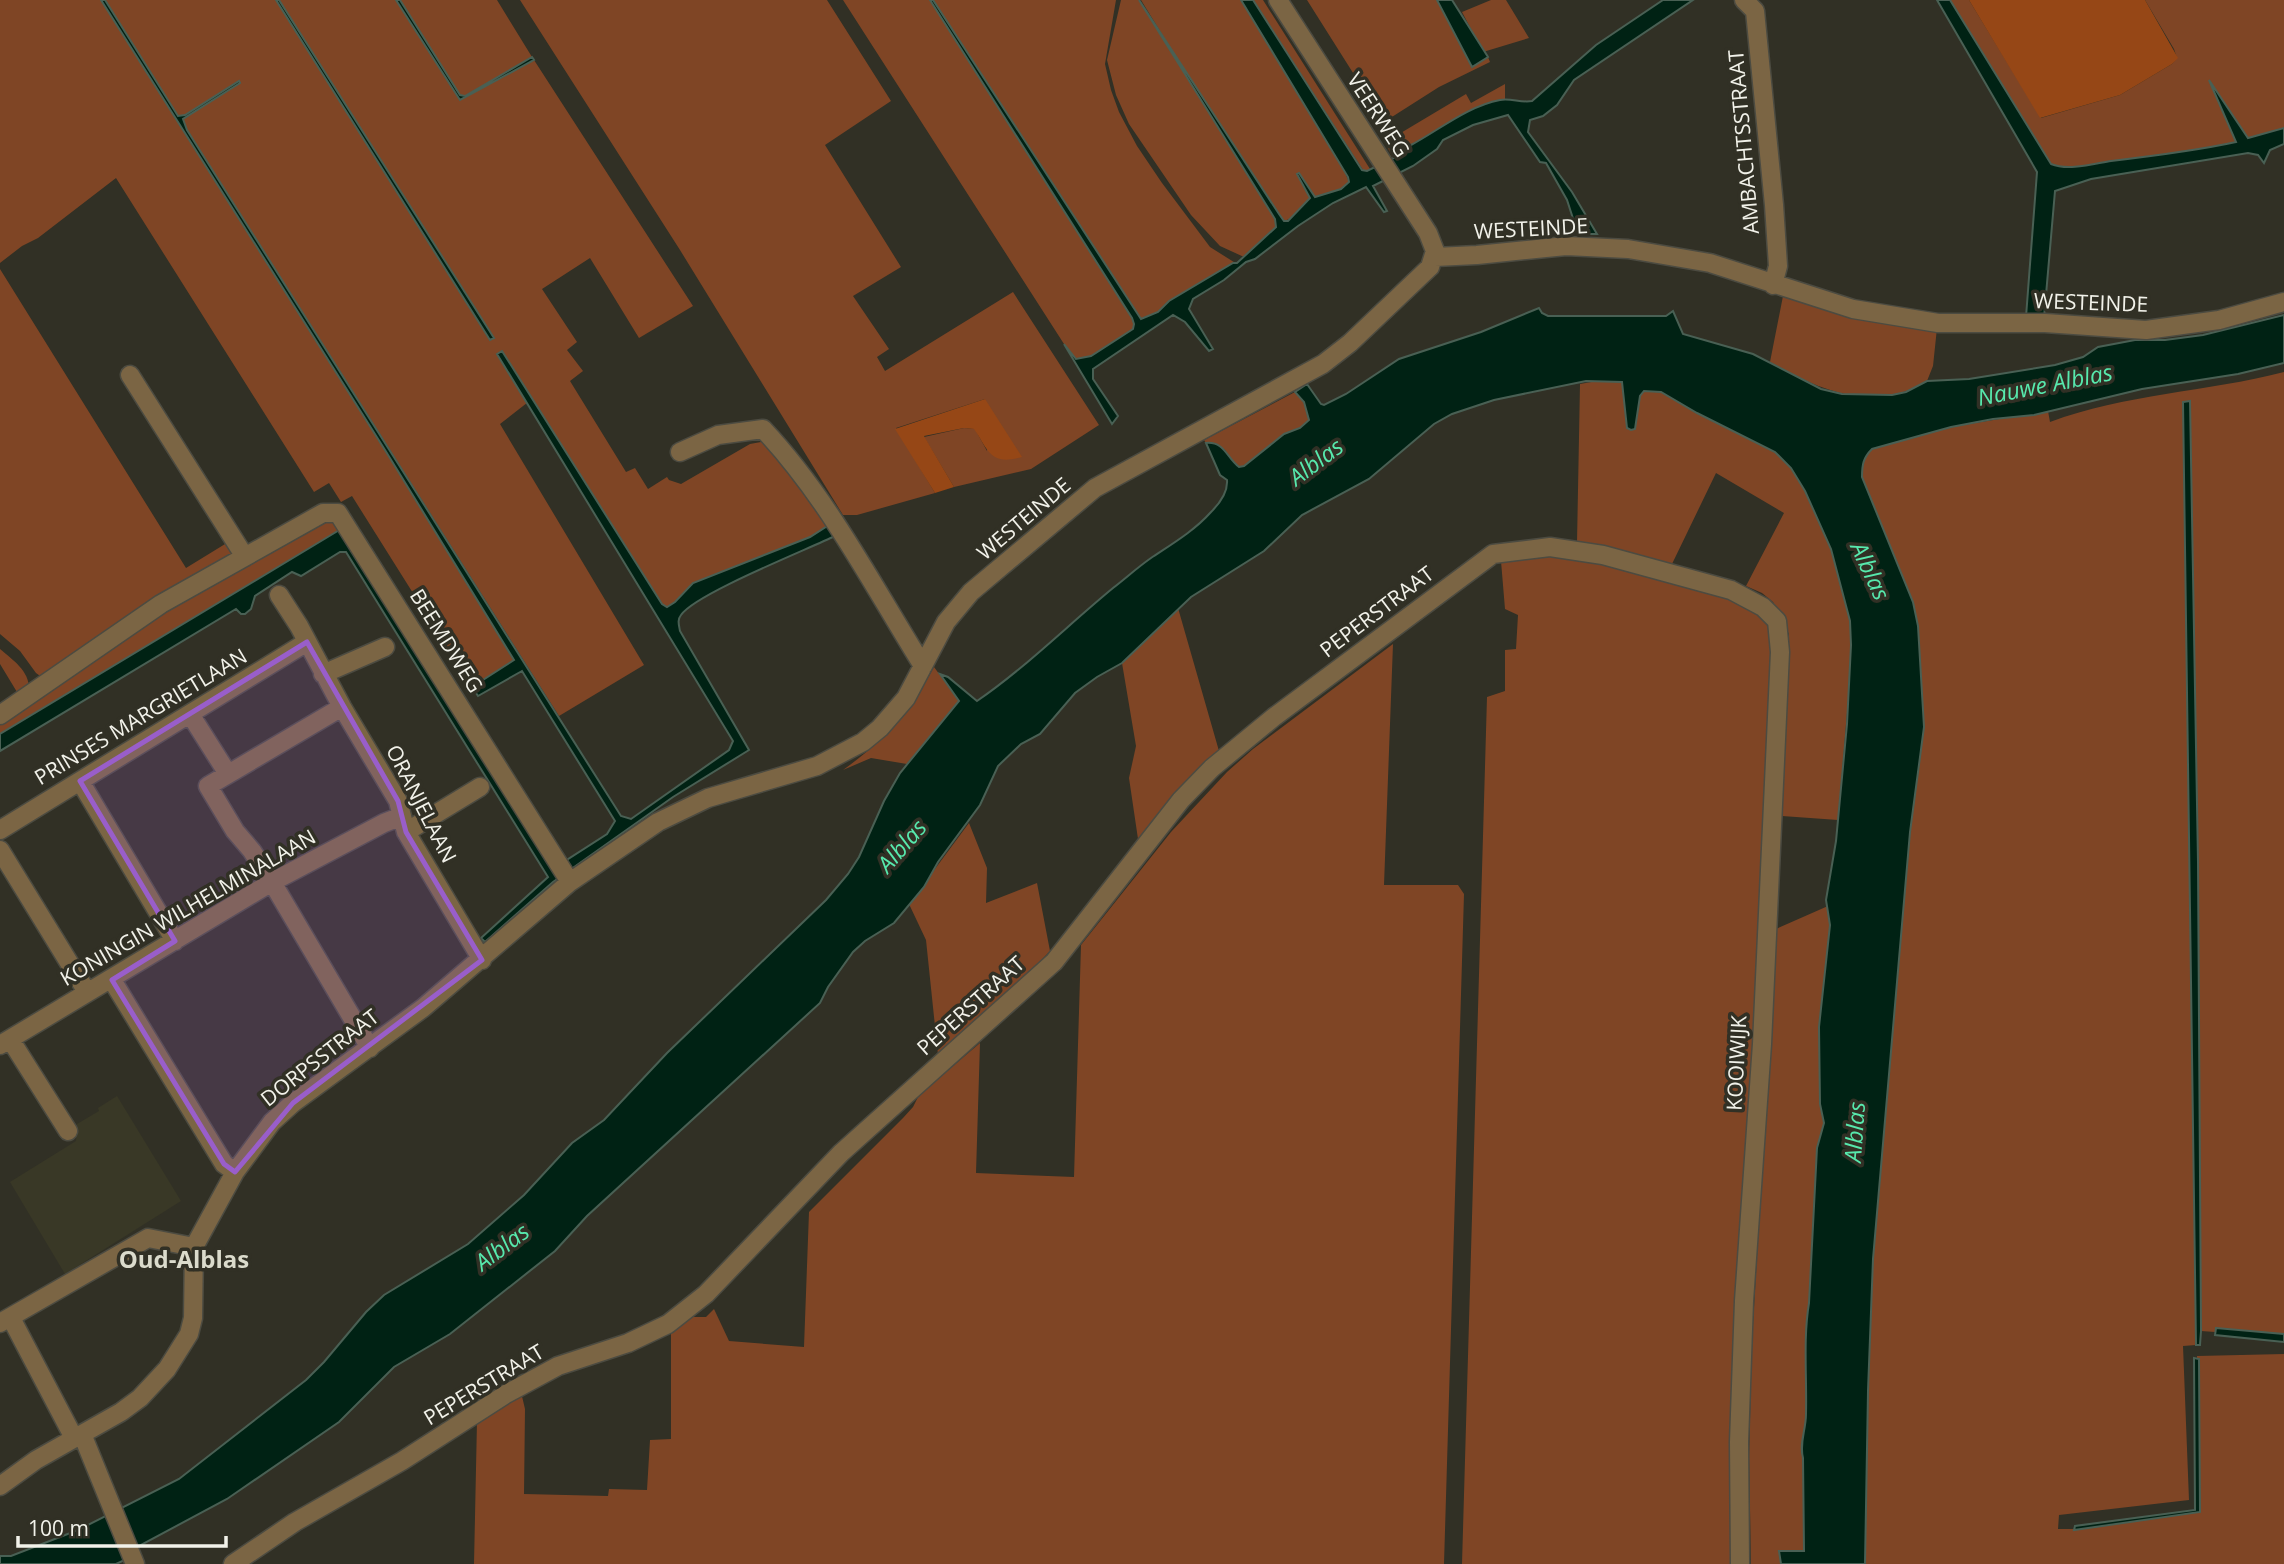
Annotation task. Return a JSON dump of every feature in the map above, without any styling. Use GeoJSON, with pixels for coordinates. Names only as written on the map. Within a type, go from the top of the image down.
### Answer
{"type":"FeatureCollection","features":[{"type":"Feature","properties":{"kind":"street","name":"VEERWEG"},"geometry":{"type":"LineString","coordinates":[[1278,0],[1432,241],[1435,257]]}},
{"type":"Feature","properties":{"kind":"street","name":"AMBACHTSSTRAAT"},"geometry":{"type":"LineString","coordinates":[[1744,0],[1755,11],[1776,229],[1778,266],[1773,285]]}},
{"type":"Feature","properties":{"kind":"street","name":"WESTEINDE"},"geometry":{"type":"LineString","coordinates":[[570,882],[676,812],[708,798],[817,766],[863,742],[880,728],[906,698],[946,622],[971,592],[1095,488],[1323,364],[1350,343],[1409,288],[1430,267],[1435,257],[1477,256],[1566,246],[1628,249],[1710,263],[1853,309],[1938,324],[2045,323],[2146,330],[2219,320],[2284,302]]}},
{"type":"Feature","properties":{"kind":"street"},"geometry":{"type":"LineString","coordinates":[[130,375],[245,557]]}},
{"type":"Feature","properties":{"kind":"street"},"geometry":{"type":"LineString","coordinates":[[680,452],[718,435],[764,429],[790,457],[821,500],[923,666]]}},
{"type":"Feature","properties":{"kind":"street","name":"BEEMDWEG"},"geometry":{"type":"LineString","coordinates":[[0,715],[142,616],[323,513],[338,513],[570,882]]}},
{"type":"Feature","properties":{"kind":"street","name":"PEPERSTRAAT"},"geometry":{"type":"LineString","coordinates":[[233,1564],[295,1522],[402,1461],[506,1394],[558,1366],[628,1343],[668,1324],[706,1294],[841,1153],[1054,962],[1181,800],[1212,768],[1274,717],[1493,554],[1550,547],[1603,555],[1731,590]]}},
{"type":"Feature","properties":{"kind":"street","name":"KOOIWIJK"},"geometry":{"type":"LineString","coordinates":[[1731,590],[1763,607],[1777,621],[1780,652],[1762,1044],[1744,1301],[1739,1442],[1740,1564]]}},
{"type":"Feature","properties":{"kind":"street","name":"ORANJELAAN"},"geometry":{"type":"LineString","coordinates":[[279,595],[398,801],[404,824],[482,960]]}},
{"type":"Feature","properties":{"kind":"street","name":"PRINSES MARGRIETLAAN"},"geometry":{"type":"LineString","coordinates":[[0,830],[307,642]]}},
{"type":"Feature","properties":{"kind":"street"},"geometry":{"type":"LineString","coordinates":[[323,674],[385,647]]}},
{"type":"Feature","properties":{"kind":"street"},"geometry":{"type":"LineString","coordinates":[[342,707],[208,786],[235,831],[272,882],[370,1048]]}},
{"type":"Feature","properties":{"kind":"street"},"geometry":{"type":"LineString","coordinates":[[190,713],[228,774]]}},
{"type":"Feature","properties":{"kind":"street"},"geometry":{"type":"LineString","coordinates":[[80,781],[175,941]]}},
{"type":"Feature","properties":{"kind":"street","name":"KONINGIN WILHELMINALAAN"},"geometry":{"type":"LineString","coordinates":[[5,1042],[272,882],[384,823],[404,824],[480,787]]}},
{"type":"Feature","properties":{"kind":"street"},"geometry":{"type":"LineString","coordinates":[[0,850],[87,992]]}},
{"type":"Feature","properties":{"kind":"street","name":"DORPSSTRAAT"},"geometry":{"type":"LineString","coordinates":[[0,1486],[36,1460],[140,1398],[167,1369],[189,1334],[195,1303],[194,1247],[235,1172],[272,1122],[293,1103],[370,1048],[482,960],[570,882]]}},
{"type":"Feature","properties":{"kind":"street"},"geometry":{"type":"LineString","coordinates":[[112,980],[224,1164],[235,1172]]}},
{"type":"Feature","properties":{"kind":"street"},"geometry":{"type":"LineString","coordinates":[[5,1042],[68,1130]]}},
{"type":"Feature","properties":{"kind":"street"},"geometry":{"type":"LineString","coordinates":[[133,1558],[112,1504],[78,1436],[5,1320],[148,1238],[194,1247]]}},
{"type":"Feature","properties":{"kind":"highlighted area"},"geometry":{"type":"Polygon","coordinates":[[[307,642],[398,801],[406,832],[482,960],[293,1103],[235,1172],[224,1164],[112,980],[175,941],[80,781],[307,642]]]}},
{"type":"Feature","properties":{"kind":"shaded area"},"geometry":{"type":"Polygon","coordinates":[[[0,0],[101,0],[514,660],[472,687],[352,496],[341,502],[329,483],[314,492],[116,178],[38,238],[22,246],[0,263],[0,0]]]}},
{"type":"Feature","properties":{"kind":"shaded area"},"geometry":{"type":"Polygon","coordinates":[[[105,0],[276,0],[491,340],[494,338],[279,0],[396,0],[460,100],[534,60],[693,306],[639,338],[590,258],[542,289],[577,342],[567,350],[583,371],[570,381],[626,472],[635,468],[648,489],[667,477],[681,484],[750,444],[761,442],[772,447],[829,525],[810,537],[693,583],[667,607],[662,604],[532,399],[500,424],[644,665],[559,716],[187,130],[183,119],[240,83],[238,81],[185,115],[178,116],[105,0]]]}},
{"type":"Feature","properties":{"kind":"shaded area"},"geometry":{"type":"Polygon","coordinates":[[[400,0],[497,0],[532,57],[465,96],[460,95],[400,0]]]}},
{"type":"Feature","properties":{"kind":"shaded area"},"geometry":{"type":"Polygon","coordinates":[[[520,0],[827,0],[891,101],[825,145],[901,267],[853,296],[889,349],[877,357],[885,371],[1013,292],[1099,425],[1031,469],[954,487],[924,437],[964,428],[975,429],[987,451],[985,399],[896,428],[935,493],[857,515],[843,515],[680,250],[520,0]]]}},
{"type":"Feature","properties":{"kind":"shaded area"},"geometry":{"type":"Polygon","coordinates":[[[843,0],[930,0],[1131,315],[1133,329],[1091,356],[1076,359],[843,0]]]}},
{"type":"Feature","properties":{"kind":"shaded area"},"geometry":{"type":"Polygon","coordinates":[[[933,0],[1116,0],[1105,64],[1119,112],[1137,146],[1210,247],[1237,264],[1233,263],[1169,301],[1158,312],[1141,319],[1137,316],[933,0]]]}},
{"type":"Feature","properties":{"kind":"shaded area"},"geometry":{"type":"Polygon","coordinates":[[[1121,0],[1139,0],[1275,219],[1277,227],[1244,257],[1220,246],[1191,215],[1129,124],[1116,95],[1107,60],[1121,0]]]}},
{"type":"Feature","properties":{"kind":"shaded area"},"geometry":{"type":"Polygon","coordinates":[[[1141,0],[1241,0],[1349,182],[1341,189],[1315,197],[1298,173],[1311,198],[1292,218],[1284,221],[1198,93],[1141,0]]]}},
{"type":"Feature","properties":{"kind":"shaded area"},"geometry":{"type":"Polygon","coordinates":[[[1253,0],[1263,0],[1370,169],[1363,170],[1253,0]]]}},
{"type":"Feature","properties":{"kind":"shaded area"},"geometry":{"type":"Polygon","coordinates":[[[1307,0],[1437,0],[1472,66],[1488,57],[1490,62],[1439,87],[1384,122],[1307,0]]]}},
{"type":"Feature","properties":{"kind":"shaded area"},"geometry":{"type":"Polygon","coordinates":[[[1491,0],[1506,0],[1529,38],[1483,52],[1462,12],[1491,0]]]}},
{"type":"Feature","properties":{"kind":"shaded area"},"geometry":{"type":"Polygon","coordinates":[[[1950,0],[1969,0],[2041,118],[2120,95],[2172,64],[2177,58],[2174,49],[2145,0],[2284,0],[2284,128],[2248,138],[2212,86],[2237,142],[2081,166],[2051,164],[1950,0]]]}},
{"type":"Feature","properties":{"kind":"shaded area"},"geometry":{"type":"Polygon","coordinates":[[[1969,0],[2145,0],[2178,58],[2120,95],[2040,118],[1969,0]]]}},
{"type":"Feature","properties":{"kind":"shaded area"},"geometry":{"type":"Polygon","coordinates":[[[1505,84],[1505,99],[1495,101],[1411,145],[1400,139],[1400,153],[1393,158],[1387,146],[1394,137],[1466,94],[1471,103],[1505,84]]]}},
{"type":"Feature","properties":{"kind":"shaded area"},"geometry":{"type":"Polygon","coordinates":[[[0,269],[186,568],[230,541],[236,555],[43,678],[20,651],[0,634],[0,269]]]}},
{"type":"Feature","properties":{"kind":"shaded area"},"geometry":{"type":"Polygon","coordinates":[[[1783,296],[1848,315],[1937,328],[1933,366],[1927,381],[1907,391],[1867,397],[1827,389],[1770,362],[1783,296]]]}},
{"type":"Feature","properties":{"kind":"shaded area"},"geometry":{"type":"Polygon","coordinates":[[[2284,372],[2284,1334],[2216,1328],[2215,1332],[2201,1331],[2198,862],[2190,401],[2183,403],[2196,1345],[2183,1346],[2189,1500],[2059,1515],[2058,1529],[2079,1529],[2200,1512],[2197,1356],[2284,1354],[2284,1564],[1865,1564],[1873,1259],[1910,832],[1924,727],[1918,626],[1913,602],[1862,477],[1864,462],[1872,449],[1951,427],[2048,411],[2050,422],[2107,405],[2284,372]]]}},
{"type":"Feature","properties":{"kind":"shaded area"},"geometry":{"type":"Polygon","coordinates":[[[1603,380],[1622,382],[1635,429],[1643,391],[1661,392],[1775,452],[1791,468],[1805,491],[1831,549],[1850,621],[1850,677],[1838,820],[1782,816],[1789,634],[1773,602],[1762,593],[1746,586],[1784,513],[1716,473],[1672,564],[1606,547],[1577,543],[1580,384],[1603,380]]]}},
{"type":"Feature","properties":{"kind":"shaded area"},"geometry":{"type":"Polygon","coordinates":[[[1295,392],[1304,402],[1309,420],[1300,428],[1284,434],[1244,466],[1239,467],[1225,450],[1204,440],[1295,392]]]}},
{"type":"Feature","properties":{"kind":"shaded area"},"geometry":{"type":"Polygon","coordinates":[[[985,399],[1022,457],[1003,460],[997,458],[987,450],[974,429],[964,428],[924,436],[954,487],[935,493],[895,429],[985,399]]]}},
{"type":"Feature","properties":{"kind":"shaded area"},"geometry":{"type":"Polygon","coordinates":[[[331,520],[341,529],[0,734],[0,724],[126,631],[331,520]]]}},
{"type":"Feature","properties":{"kind":"shaded area"},"geometry":{"type":"Polygon","coordinates":[[[1557,553],[1595,558],[1728,595],[1759,614],[1768,626],[1772,640],[1737,1564],[1462,1564],[1487,697],[1505,691],[1505,650],[1516,649],[1518,615],[1505,609],[1501,561],[1557,553]]]}},
{"type":"Feature","properties":{"kind":"shaded area"},"geometry":{"type":"Polygon","coordinates":[[[1178,608],[1219,751],[1168,802],[1138,839],[1129,778],[1136,746],[1122,663],[1178,608]]]}},
{"type":"Feature","properties":{"kind":"shaded area"},"geometry":{"type":"Polygon","coordinates":[[[1393,644],[1384,885],[1458,885],[1464,894],[1444,1564],[474,1564],[477,1421],[521,1392],[525,1409],[524,1494],[608,1496],[609,1489],[647,1490],[650,1440],[671,1439],[671,1333],[691,1317],[706,1317],[714,1309],[729,1341],[804,1347],[809,1212],[903,1118],[919,1095],[980,1043],[976,1173],[1074,1177],[1081,945],[1171,832],[1227,772],[1253,749],[1393,644]]]}},
{"type":"Feature","properties":{"kind":"shaded area"},"geometry":{"type":"Polygon","coordinates":[[[0,649],[20,668],[27,679],[29,692],[20,697],[0,664],[0,649]]]}},
{"type":"Feature","properties":{"kind":"shaded area"},"geometry":{"type":"Polygon","coordinates":[[[934,667],[959,701],[907,764],[871,758],[843,770],[884,736],[906,712],[934,667]]]}},
{"type":"Feature","properties":{"kind":"shaded area"},"geometry":{"type":"Polygon","coordinates":[[[969,823],[987,868],[986,903],[1037,883],[1050,951],[938,1055],[926,940],[909,904],[969,823]]]}},
{"type":"Feature","properties":{"kind":"shaded area"},"geometry":{"type":"Polygon","coordinates":[[[1828,906],[1830,925],[1819,1027],[1819,1081],[1824,1123],[1817,1148],[1806,1330],[1806,1420],[1802,1447],[1804,1551],[1779,1551],[1781,1564],[1751,1564],[1749,1457],[1752,1342],[1776,929],[1828,906]]]}},
{"type":"Feature","properties":{"kind":"shaded area"},"geometry":{"type":"Polygon","coordinates":[[[117,1096],[181,1201],[65,1274],[10,1182],[76,1141],[77,1124],[117,1096]]]}},
{"type":"Feature","properties":{"kind":"water"},"geometry":{"type":"Polygon","coordinates":[[[101,0],[105,0],[178,116],[185,115],[239,81],[240,83],[183,119],[187,130],[621,816],[631,819],[729,750],[733,741],[497,354],[502,351],[662,604],[667,607],[693,583],[810,537],[829,525],[835,536],[728,584],[690,606],[680,617],[680,631],[749,750],[673,797],[553,882],[485,942],[481,938],[548,877],[346,552],[340,552],[301,576],[292,572],[255,596],[251,609],[245,614],[236,609],[0,751],[0,734],[341,529],[554,868],[607,834],[615,821],[522,671],[478,696],[472,687],[514,660],[101,0]]]}},
{"type":"Feature","properties":{"kind":"water"},"geometry":{"type":"Polygon","coordinates":[[[276,0],[279,0],[494,338],[490,340],[276,0]]]}},
{"type":"Feature","properties":{"kind":"water"},"geometry":{"type":"Polygon","coordinates":[[[396,0],[400,0],[460,95],[465,96],[532,57],[534,60],[460,100],[396,0]]]}},
{"type":"Feature","properties":{"kind":"water"},"geometry":{"type":"Polygon","coordinates":[[[930,0],[933,0],[1141,319],[1158,312],[1169,301],[1237,263],[1276,227],[1275,219],[1139,0],[1279,214],[1284,221],[1288,221],[1310,198],[1297,174],[1299,173],[1315,197],[1341,189],[1349,182],[1348,177],[1241,0],[1253,0],[1362,170],[1367,171],[1398,156],[1400,153],[1393,145],[1400,139],[1411,145],[1465,113],[1488,103],[1504,100],[1532,101],[1596,45],[1663,0],[1693,0],[1574,80],[1557,105],[1543,116],[1530,120],[1528,132],[1572,192],[1597,234],[1578,234],[1567,200],[1546,163],[1540,162],[1508,115],[1473,125],[1443,140],[1437,149],[1413,166],[1373,186],[1387,211],[1384,212],[1366,187],[1333,203],[1193,299],[1189,309],[1213,349],[1209,351],[1185,322],[1173,315],[1093,369],[1093,379],[1118,416],[1112,424],[1064,344],[1076,359],[1091,356],[1133,329],[1132,318],[930,0]]]}},
{"type":"Feature","properties":{"kind":"water"},"geometry":{"type":"Polygon","coordinates":[[[1437,0],[1452,0],[1488,57],[1472,67],[1437,0]]]}},
{"type":"Feature","properties":{"kind":"water"},"geometry":{"type":"Polygon","coordinates":[[[1937,0],[1950,0],[2051,164],[2081,166],[2236,142],[2209,80],[2248,138],[2284,128],[2284,144],[2270,150],[2264,163],[2258,155],[2248,153],[2091,179],[2055,191],[2044,318],[2026,317],[2037,172],[1937,0]]]}},
{"type":"Feature","properties":{"kind":"water"},"geometry":{"type":"Polygon","coordinates":[[[1539,308],[1548,316],[1666,316],[1673,311],[1683,334],[1753,354],[1821,389],[1842,394],[1892,395],[1906,392],[1927,381],[1969,379],[2055,365],[2083,357],[2098,347],[2135,340],[2165,340],[2203,335],[2284,315],[2284,363],[2238,374],[2142,389],[2034,415],[1951,427],[1872,449],[1864,462],[1862,477],[1913,602],[1918,626],[1924,727],[1910,832],[1873,1259],[1865,1564],[1781,1564],[1779,1551],[1804,1551],[1802,1447],[1806,1414],[1806,1330],[1817,1148],[1824,1123],[1820,1104],[1819,1027],[1830,925],[1826,900],[1836,841],[1847,724],[1850,621],[1831,549],[1805,491],[1791,468],[1775,452],[1661,392],[1644,391],[1640,396],[1635,429],[1631,430],[1627,428],[1622,382],[1586,381],[1494,400],[1452,414],[1434,424],[1369,479],[1302,515],[1264,551],[1191,597],[1122,663],[1075,693],[1040,734],[1021,744],[998,766],[980,805],[938,862],[924,887],[894,923],[853,952],[820,1003],[587,1216],[555,1251],[450,1334],[394,1367],[339,1422],[227,1499],[137,1547],[127,1559],[116,1564],[0,1564],[0,1556],[11,1556],[78,1530],[179,1479],[306,1380],[384,1295],[468,1244],[524,1195],[572,1143],[604,1120],[667,1053],[826,900],[848,874],[900,773],[959,701],[940,674],[948,677],[977,701],[1214,509],[1220,502],[1227,480],[1220,475],[1206,443],[1217,445],[1239,467],[1244,466],[1284,434],[1300,428],[1309,420],[1304,402],[1295,392],[1307,384],[1324,405],[1346,394],[1399,359],[1481,332],[1539,308]]]}},
{"type":"Feature","properties":{"kind":"water"},"geometry":{"type":"Polygon","coordinates":[[[2190,401],[2198,862],[2200,1345],[2196,1345],[2183,402],[2190,401]]]}},
{"type":"Feature","properties":{"kind":"water"},"geometry":{"type":"Polygon","coordinates":[[[2216,1328],[2284,1334],[2284,1342],[2215,1335],[2216,1328]]]}},
{"type":"Feature","properties":{"kind":"water"},"geometry":{"type":"Polygon","coordinates":[[[2194,1358],[2199,1359],[2200,1512],[2074,1530],[2075,1526],[2195,1510],[2194,1358]]]}},
{"type":"Feature","properties":{"kind":"district","name":"Oud-Alblas"},"geometry":{"type":"Point","coordinates":[184,1260]}},
{"type":"Feature","properties":{"kind":"water label","name":"Nauwe Alblas"},"geometry":{"type":"Point","coordinates":[2045,385]}},
{"type":"Feature","properties":{"kind":"water label","name":"Alblas"},"geometry":{"type":"Point","coordinates":[1316,462]}},
{"type":"Feature","properties":{"kind":"water label","name":"Alblas"},"geometry":{"type":"Point","coordinates":[1870,571]}},
{"type":"Feature","properties":{"kind":"water label","name":"Alblas"},"geometry":{"type":"Point","coordinates":[902,846]}},
{"type":"Feature","properties":{"kind":"water label","name":"Alblas"},"geometry":{"type":"Point","coordinates":[1855,1132]}},
{"type":"Feature","properties":{"kind":"water label","name":"Alblas"},"geometry":{"type":"Point","coordinates":[502,1247]}}]}
